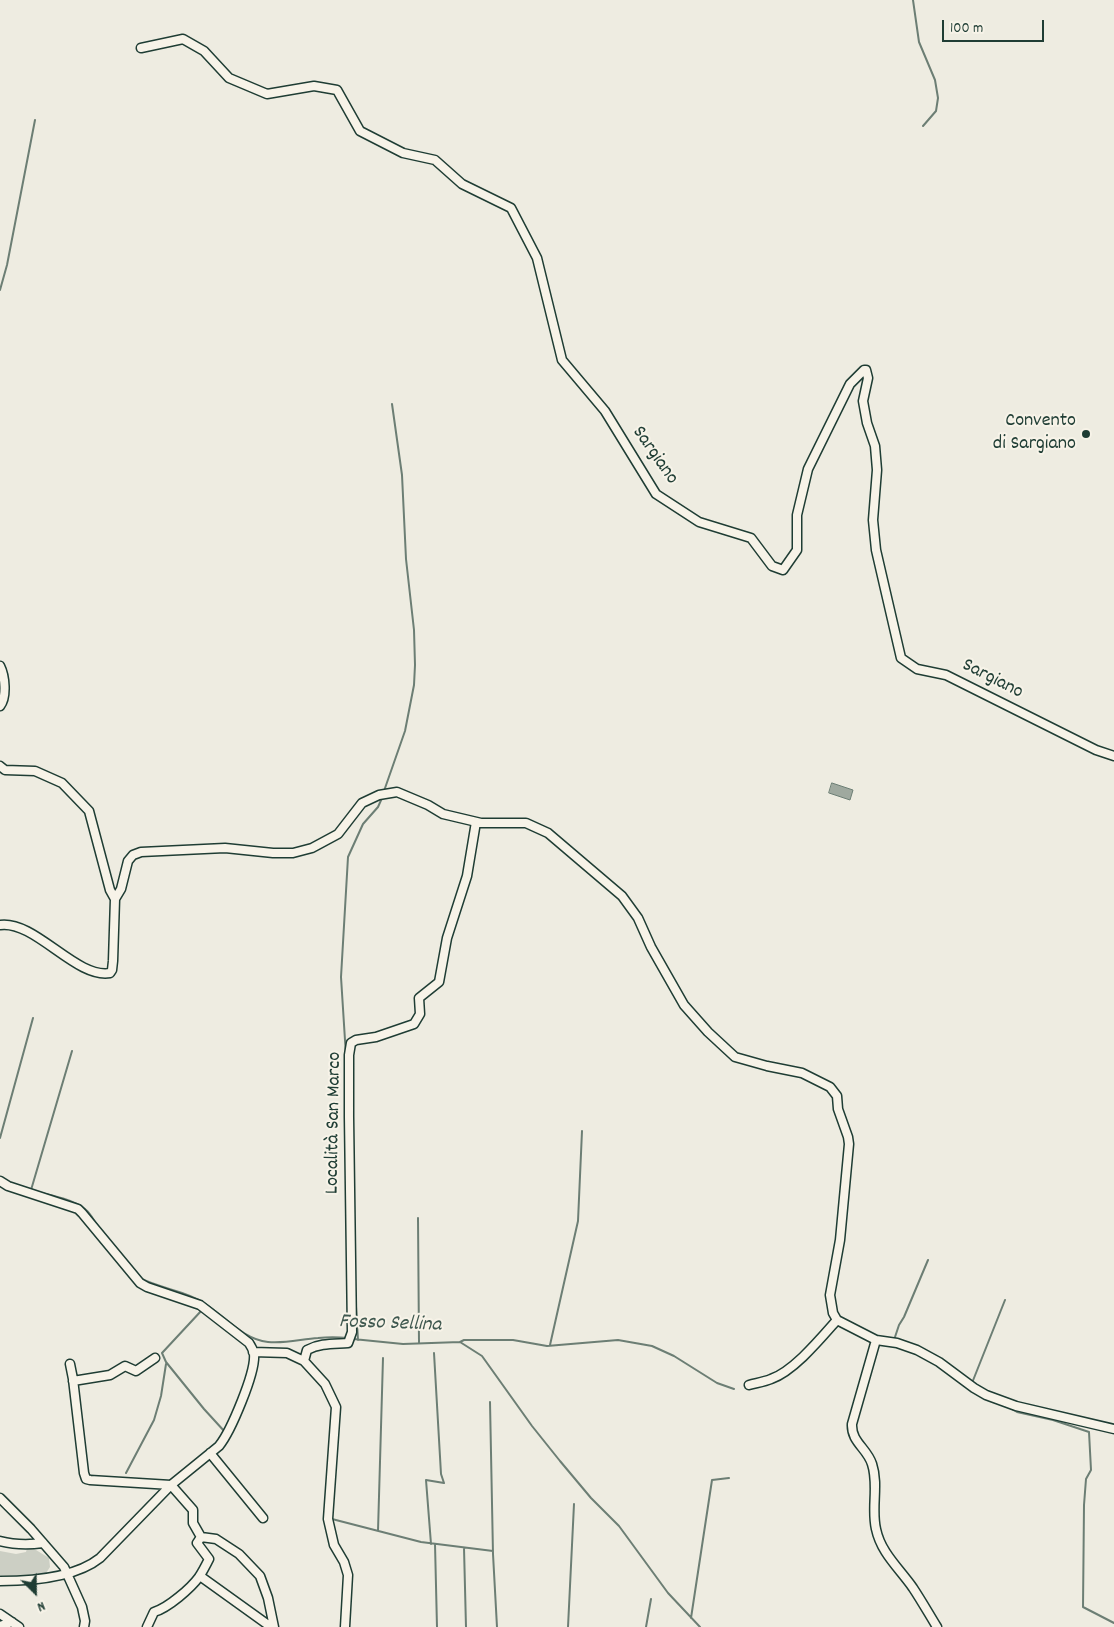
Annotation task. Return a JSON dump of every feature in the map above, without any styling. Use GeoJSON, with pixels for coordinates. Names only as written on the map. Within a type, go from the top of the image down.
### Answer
{"type":"FeatureCollection","features":[{"type":"Feature","properties":{"kind":"street","name":"Sargiano"},"geometry":{"type":"LineString","coordinates":[[141,48],[183,39],[204,51],[229,78],[267,94],[314,86],[337,90],[360,131],[403,153],[435,160],[462,184],[511,208],[537,258],[562,360],[605,411],[656,494],[699,522],[750,538],[772,566],[783,570],[797,550],[797,516],[808,469],[850,384],[866,370],[868,378],[862,401],[875,446],[878,470],[874,520],[876,550],[901,658],[917,669],[946,675],[1096,750],[1114,756]]}},
{"type":"Feature","properties":{"kind":"street"},"geometry":{"type":"LineString","coordinates":[[0,666],[3,672],[4,690],[0,706]]}},
{"type":"Feature","properties":{"kind":"street"},"geometry":{"type":"LineString","coordinates":[[0,766],[5,770],[36,771],[62,783],[89,811],[110,890],[115,899]]}},
{"type":"Feature","properties":{"kind":"street"},"geometry":{"type":"LineString","coordinates":[[0,925],[7,924],[22,928],[87,968],[104,974],[110,973],[113,961],[115,899],[121,889],[128,861],[133,855],[141,852],[225,848],[293,853],[312,848],[338,834],[362,803],[379,795],[397,792],[428,805],[443,814],[476,822],[526,823],[548,833],[622,896],[638,918],[650,947],[684,1005],[708,1032],[735,1057],[802,1073],[824,1083],[834,1091],[840,1117],[848,1137],[840,1240],[830,1295],[833,1313],[838,1320],[876,1340],[897,1343],[917,1350],[940,1362],[986,1395],[1016,1406],[1114,1430]]}},
{"type":"Feature","properties":{"kind":"street","name":"Località San Marco"},"geometry":{"type":"LineString","coordinates":[[304,1360],[307,1350],[315,1346],[348,1343],[352,1332],[348,1055],[351,1043],[414,1024],[420,1014],[419,998],[439,982],[447,938],[467,876],[476,822]]}},
{"type":"Feature","properties":{"kind":"street"},"geometry":{"type":"LineString","coordinates":[[0,1181],[8,1186],[78,1209],[140,1283],[200,1305],[249,1343],[254,1352],[248,1383],[230,1430],[219,1446],[171,1485],[100,1558],[88,1566],[68,1573],[24,1581],[0,1582]]}},
{"type":"Feature","properties":{"kind":"street"},"geometry":{"type":"LineString","coordinates":[[749,1385],[772,1379],[784,1373],[814,1346],[838,1320]]}},
{"type":"Feature","properties":{"kind":"street"},"geometry":{"type":"LineString","coordinates":[[876,1340],[851,1430],[853,1437],[872,1462],[875,1490],[874,1516],[879,1540],[937,1627]]}},
{"type":"Feature","properties":{"kind":"street"},"geometry":{"type":"LineString","coordinates":[[254,1352],[287,1353],[304,1360],[325,1384],[336,1407],[328,1519],[334,1545],[344,1562],[348,1574],[345,1627]]}},
{"type":"Feature","properties":{"kind":"street"},"geometry":{"type":"LineString","coordinates":[[73,1381],[110,1376],[125,1366],[136,1371],[155,1358]]}},
{"type":"Feature","properties":{"kind":"street"},"geometry":{"type":"LineString","coordinates":[[70,1364],[86,1478],[90,1480],[171,1485],[193,1510],[193,1523],[201,1537]]}},
{"type":"Feature","properties":{"kind":"street"},"geometry":{"type":"LineString","coordinates":[[210,1453],[263,1518]]}},
{"type":"Feature","properties":{"kind":"street"},"geometry":{"type":"LineString","coordinates":[[0,1498],[43,1543],[68,1573],[82,1607],[85,1621],[84,1627]]}},
{"type":"Feature","properties":{"kind":"street"},"geometry":{"type":"LineString","coordinates":[[147,1627],[154,1612],[173,1601],[200,1576],[209,1559],[197,1543],[201,1537]]}},
{"type":"Feature","properties":{"kind":"street"},"geometry":{"type":"LineString","coordinates":[[201,1537],[216,1539],[239,1554],[260,1576],[268,1598],[272,1627]]}},
{"type":"Feature","properties":{"kind":"street"},"geometry":{"type":"LineString","coordinates":[[0,1541],[10,1544],[29,1545],[43,1543]]}},
{"type":"Feature","properties":{"kind":"street"},"geometry":{"type":"LineString","coordinates":[[200,1576],[272,1627]]}},
{"type":"Feature","properties":{"kind":"street"},"geometry":{"type":"LineString","coordinates":[[0,1614],[19,1627]]}},
{"type":"Feature","properties":{"kind":"street"},"geometry":{"type":"LineString","coordinates":[[0,1626],[12,1622]]}},
{"type":"Feature","properties":{"kind":"shaded area"},"geometry":{"type":"Polygon","coordinates":[[[832,783],[853,790],[850,800],[829,793],[832,783]]]}},
{"type":"Feature","properties":{"kind":"shaded area"},"geometry":{"type":"Polygon","coordinates":[[[27,1548],[36,1550],[49,1558],[50,1567],[46,1573],[25,1576],[0,1575],[0,1551],[16,1554],[26,1552],[27,1548]]]}},
{"type":"Feature","properties":{"kind":"waterway"},"geometry":{"type":"LineString","coordinates":[[913,0],[919,42],[935,80],[938,98],[936,111],[923,126]]}},
{"type":"Feature","properties":{"kind":"waterway"},"geometry":{"type":"LineString","coordinates":[[0,290],[7,265],[35,120]]}},
{"type":"Feature","properties":{"kind":"waterway"},"geometry":{"type":"LineString","coordinates":[[384,791],[405,731],[414,685],[415,665],[414,630],[406,559],[402,475],[392,404]]}},
{"type":"Feature","properties":{"kind":"waterway"},"geometry":{"type":"LineString","coordinates":[[346,1056],[341,977],[348,857],[363,824],[378,807],[382,798]]}},
{"type":"Feature","properties":{"kind":"waterway"},"geometry":{"type":"LineString","coordinates":[[0,1138],[33,1018]]}},
{"type":"Feature","properties":{"kind":"waterway"},"geometry":{"type":"LineString","coordinates":[[31,1190],[72,1051]]}},
{"type":"Feature","properties":{"kind":"waterway"},"geometry":{"type":"LineString","coordinates":[[550,1345],[578,1221],[582,1131]]}},
{"type":"Feature","properties":{"kind":"waterway","name":"Fosso Sellina"},"geometry":{"type":"LineString","coordinates":[[37,1192],[76,1203],[89,1213],[98,1226]]}},
{"type":"Feature","properties":{"kind":"waterway"},"geometry":{"type":"LineString","coordinates":[[418,1218],[419,1343]]}},
{"type":"Feature","properties":{"kind":"waterway"},"geometry":{"type":"LineString","coordinates":[[894,1340],[928,1260]]}},
{"type":"Feature","properties":{"kind":"waterway","name":"Fosso Sellina"},"geometry":{"type":"LineString","coordinates":[[140,1278],[197,1299],[212,1308],[242,1332],[259,1340],[280,1342],[325,1337],[348,1338]]}},
{"type":"Feature","properties":{"kind":"waterway"},"geometry":{"type":"LineString","coordinates":[[355,1290],[358,1340]]}},
{"type":"Feature","properties":{"kind":"waterway"},"geometry":{"type":"LineString","coordinates":[[972,1383],[1005,1300]]}},
{"type":"Feature","properties":{"kind":"waterway"},"geometry":{"type":"LineString","coordinates":[[202,1310],[162,1353],[166,1362],[225,1432]]}},
{"type":"Feature","properties":{"kind":"waterway","name":"Fosso Sellina"},"geometry":{"type":"LineString","coordinates":[[353,1339],[403,1344],[460,1342],[482,1356],[532,1426],[560,1461],[591,1498],[619,1526],[668,1593],[700,1627]]}},
{"type":"Feature","properties":{"kind":"waterway"},"geometry":{"type":"LineString","coordinates":[[460,1342],[464,1340],[513,1340],[547,1346],[618,1340],[652,1346],[674,1356],[717,1383],[734,1389]]}},
{"type":"Feature","properties":{"kind":"waterway"},"geometry":{"type":"LineString","coordinates":[[431,1544],[426,1480],[444,1483],[441,1474],[434,1353]]}},
{"type":"Feature","properties":{"kind":"waterway"},"geometry":{"type":"LineString","coordinates":[[378,1531],[383,1358]]}},
{"type":"Feature","properties":{"kind":"waterway"},"geometry":{"type":"LineString","coordinates":[[126,1473],[154,1420],[161,1396],[166,1364]]}},
{"type":"Feature","properties":{"kind":"waterway"},"geometry":{"type":"LineString","coordinates":[[490,1402],[493,1554],[497,1627]]}},
{"type":"Feature","properties":{"kind":"waterway"},"geometry":{"type":"LineString","coordinates":[[1007,1406],[1017,1412],[1053,1420],[1089,1432],[1091,1470],[1086,1479],[1084,1505],[1083,1607],[1114,1623]]}},
{"type":"Feature","properties":{"kind":"waterway"},"geometry":{"type":"LineString","coordinates":[[691,1618],[712,1480],[729,1478]]}},
{"type":"Feature","properties":{"kind":"waterway"},"geometry":{"type":"LineString","coordinates":[[568,1627],[574,1504]]}},
{"type":"Feature","properties":{"kind":"waterway"},"geometry":{"type":"LineString","coordinates":[[332,1519],[421,1542],[493,1551]]}},
{"type":"Feature","properties":{"kind":"waterway"},"geometry":{"type":"LineString","coordinates":[[435,1544],[437,1627]]}},
{"type":"Feature","properties":{"kind":"waterway"},"geometry":{"type":"LineString","coordinates":[[464,1548],[466,1627]]}},
{"type":"Feature","properties":{"kind":"waterway"},"geometry":{"type":"LineString","coordinates":[[646,1627],[651,1599]]}},
{"type":"Feature","properties":{"kind":"place","name":"Convento di Sargiano"},"geometry":{"type":"Point","coordinates":[1086,434]}}]}
